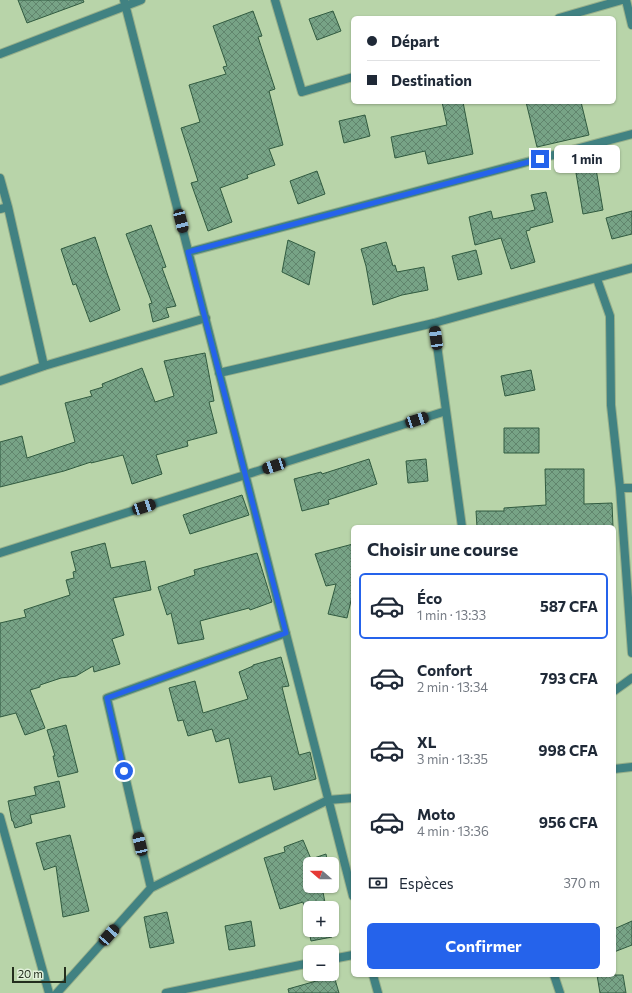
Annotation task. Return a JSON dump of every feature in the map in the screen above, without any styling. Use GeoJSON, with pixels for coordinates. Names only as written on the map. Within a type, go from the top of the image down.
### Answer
{"type":"FeatureCollection","features":[{"type":"Feature","properties":{"kind":"street"},"geometry":{"type":"LineString","coordinates":[[0,54],[125,2],[142,0]]}},
{"type":"Feature","properties":{"kind":"street"},"geometry":{"type":"LineString","coordinates":[[275,0],[302,92],[351,79]]}},
{"type":"Feature","properties":{"kind":"street"},"geometry":{"type":"LineString","coordinates":[[566,16],[622,0]]}},
{"type":"Feature","properties":{"kind":"street"},"geometry":{"type":"LineString","coordinates":[[626,0],[632,25]]}},
{"type":"Feature","properties":{"kind":"street"},"geometry":{"type":"LineString","coordinates":[[125,2],[328,800],[351,882]]}},
{"type":"Feature","properties":{"kind":"street"},"geometry":{"type":"LineString","coordinates":[[188,252],[632,134]]}},
{"type":"Feature","properties":{"kind":"street"},"geometry":{"type":"LineString","coordinates":[[0,178],[4,208],[44,366]]}},
{"type":"Feature","properties":{"kind":"street"},"geometry":{"type":"LineString","coordinates":[[220,373],[434,323],[597,279],[632,268]]}},
{"type":"Feature","properties":{"kind":"street"},"geometry":{"type":"LineString","coordinates":[[597,279],[610,316],[611,405],[620,488],[632,653]]}},
{"type":"Feature","properties":{"kind":"street"},"geometry":{"type":"LineString","coordinates":[[0,381],[44,366],[206,318]]}},
{"type":"Feature","properties":{"kind":"street"},"geometry":{"type":"LineString","coordinates":[[434,323],[462,525]]}},
{"type":"Feature","properties":{"kind":"street"},"geometry":{"type":"LineString","coordinates":[[0,553],[446,411]]}},
{"type":"Feature","properties":{"kind":"street"},"geometry":{"type":"LineString","coordinates":[[620,488],[632,488]]}},
{"type":"Feature","properties":{"kind":"street"},"geometry":{"type":"LineString","coordinates":[[151,888],[107,698],[286,633]]}},
{"type":"Feature","properties":{"kind":"street"},"geometry":{"type":"LineString","coordinates":[[616,690],[632,678]]}},
{"type":"Feature","properties":{"kind":"street"},"geometry":{"type":"LineString","coordinates":[[616,769],[632,767]]}},
{"type":"Feature","properties":{"kind":"street"},"geometry":{"type":"LineString","coordinates":[[57,993],[151,888],[328,800],[351,798]]}},
{"type":"Feature","properties":{"kind":"street"},"geometry":{"type":"LineString","coordinates":[[0,817],[49,993]]}},
{"type":"Feature","properties":{"kind":"street"},"geometry":{"type":"LineString","coordinates":[[339,958],[351,955]]}},
{"type":"Feature","properties":{"kind":"street"},"geometry":{"type":"LineString","coordinates":[[166,993],[303,965]]}},
{"type":"Feature","properties":{"kind":"street"},"geometry":{"type":"LineString","coordinates":[[374,977],[378,993]]}},
{"type":"Feature","properties":{"kind":"street"},"geometry":{"type":"LineString","coordinates":[[555,977],[560,993]]}},
{"type":"Feature","properties":{"kind":"building"},"geometry":{"type":"Polygon","coordinates":[[[18,0],[83,0],[84,2],[27,23],[18,0]]]}},
{"type":"Feature","properties":{"kind":"building"},"geometry":{"type":"Polygon","coordinates":[[[253,11],[262,36],[258,37],[275,89],[269,91],[283,145],[269,149],[275,165],[247,175],[248,178],[220,188],[232,222],[208,231],[191,183],[198,181],[181,128],[200,122],[189,85],[226,74],[223,67],[227,66],[213,26],[253,11]]]}},
{"type":"Feature","properties":{"kind":"building"},"geometry":{"type":"Polygon","coordinates":[[[333,11],[341,31],[317,40],[309,19],[333,11]]]}},
{"type":"Feature","properties":{"kind":"building"},"geometry":{"type":"Polygon","coordinates":[[[442,104],[463,104],[473,154],[428,164],[425,151],[395,158],[391,137],[447,125],[442,104]]]}},
{"type":"Feature","properties":{"kind":"building"},"geometry":{"type":"Polygon","coordinates":[[[526,104],[581,104],[589,135],[537,147],[526,104]]]}},
{"type":"Feature","properties":{"kind":"building"},"geometry":{"type":"Polygon","coordinates":[[[365,115],[370,136],[344,143],[339,121],[365,115]]]}},
{"type":"Feature","properties":{"kind":"building"},"geometry":{"type":"Polygon","coordinates":[[[596,169],[603,210],[583,214],[576,173],[596,169]]]}},
{"type":"Feature","properties":{"kind":"building"},"geometry":{"type":"Polygon","coordinates":[[[317,171],[325,194],[298,204],[290,181],[317,171]]]}},
{"type":"Feature","properties":{"kind":"building"},"geometry":{"type":"Polygon","coordinates":[[[546,192],[553,222],[530,228],[530,230],[526,231],[535,262],[511,269],[501,238],[475,245],[469,217],[491,211],[493,219],[535,210],[531,195],[546,192]]]}},
{"type":"Feature","properties":{"kind":"building"},"geometry":{"type":"Polygon","coordinates":[[[632,211],[632,234],[612,239],[606,218],[632,211]]]}},
{"type":"Feature","properties":{"kind":"building"},"geometry":{"type":"Polygon","coordinates":[[[151,225],[166,267],[162,268],[176,306],[166,308],[169,317],[153,322],[149,304],[152,303],[126,234],[151,225]]]}},
{"type":"Feature","properties":{"kind":"building"},"geometry":{"type":"Polygon","coordinates":[[[95,237],[120,310],[90,322],[76,284],[73,285],[61,249],[95,237]]]}},
{"type":"Feature","properties":{"kind":"building"},"geometry":{"type":"Polygon","coordinates":[[[288,240],[315,252],[309,285],[282,272],[288,240]]]}},
{"type":"Feature","properties":{"kind":"building"},"geometry":{"type":"Polygon","coordinates":[[[386,242],[393,266],[395,265],[397,272],[424,267],[428,290],[402,295],[373,305],[366,266],[361,249],[386,242]]]}},
{"type":"Feature","properties":{"kind":"building"},"geometry":{"type":"Polygon","coordinates":[[[476,250],[482,274],[458,280],[452,256],[476,250]]]}},
{"type":"Feature","properties":{"kind":"building"},"geometry":{"type":"Polygon","coordinates":[[[205,353],[214,401],[209,402],[217,433],[187,441],[188,446],[156,455],[162,474],[132,484],[123,455],[91,462],[64,471],[0,487],[0,442],[22,436],[27,458],[75,442],[65,403],[92,396],[90,391],[103,387],[102,384],[142,368],[155,402],[174,396],[164,361],[205,353]]]}},
{"type":"Feature","properties":{"kind":"building"},"geometry":{"type":"Polygon","coordinates":[[[531,370],[535,390],[505,396],[501,376],[531,370]]]}},
{"type":"Feature","properties":{"kind":"building"},"geometry":{"type":"Polygon","coordinates":[[[504,428],[539,428],[539,453],[504,453],[504,428]]]}},
{"type":"Feature","properties":{"kind":"building"},"geometry":{"type":"Polygon","coordinates":[[[369,459],[377,484],[328,500],[329,504],[302,511],[294,479],[321,472],[322,474],[369,459]]]}},
{"type":"Feature","properties":{"kind":"building"},"geometry":{"type":"Polygon","coordinates":[[[426,459],[428,481],[408,483],[406,461],[426,459]]]}},
{"type":"Feature","properties":{"kind":"building"},"geometry":{"type":"Polygon","coordinates":[[[545,469],[584,469],[584,504],[612,503],[613,525],[477,525],[476,511],[504,511],[504,508],[546,505],[545,469]]]}},
{"type":"Feature","properties":{"kind":"building"},"geometry":{"type":"Polygon","coordinates":[[[242,495],[249,515],[190,534],[183,515],[242,495]]]}},
{"type":"Feature","properties":{"kind":"building"},"geometry":{"type":"Polygon","coordinates":[[[105,543],[111,568],[145,561],[151,590],[113,598],[124,635],[112,639],[120,664],[94,672],[93,666],[76,676],[61,678],[30,690],[45,728],[25,735],[16,713],[0,717],[0,623],[26,617],[24,610],[70,595],[66,580],[74,578],[73,572],[76,571],[71,552],[105,543]]]}},
{"type":"Feature","properties":{"kind":"building"},"geometry":{"type":"Polygon","coordinates":[[[351,545],[351,601],[347,618],[328,614],[336,584],[326,586],[315,554],[351,545]]]}},
{"type":"Feature","properties":{"kind":"building"},"geometry":{"type":"Polygon","coordinates":[[[257,553],[272,602],[250,610],[249,608],[200,621],[204,639],[178,644],[171,613],[167,615],[158,587],[195,575],[194,570],[257,553]]]}},
{"type":"Feature","properties":{"kind":"building"},"geometry":{"type":"Polygon","coordinates":[[[281,657],[289,686],[282,687],[299,755],[310,752],[316,779],[274,790],[271,776],[239,783],[229,738],[216,742],[212,729],[188,736],[183,720],[178,721],[169,688],[195,681],[203,713],[248,699],[239,672],[253,665],[281,657]]]}},
{"type":"Feature","properties":{"kind":"building"},"geometry":{"type":"Polygon","coordinates":[[[66,725],[78,772],[58,777],[53,756],[55,756],[47,730],[66,725]]]}},
{"type":"Feature","properties":{"kind":"building"},"geometry":{"type":"Polygon","coordinates":[[[59,781],[65,807],[30,815],[32,823],[15,828],[8,801],[36,795],[34,787],[59,781]]]}},
{"type":"Feature","properties":{"kind":"building"},"geometry":{"type":"Polygon","coordinates":[[[70,835],[89,911],[63,917],[56,866],[44,870],[36,843],[70,835]]]}},
{"type":"Feature","properties":{"kind":"building"},"geometry":{"type":"Polygon","coordinates":[[[303,840],[310,857],[303,857],[303,893],[323,893],[325,901],[303,901],[280,909],[264,858],[285,852],[284,847],[303,840]]]}},
{"type":"Feature","properties":{"kind":"building"},"geometry":{"type":"Polygon","coordinates":[[[326,854],[327,857],[317,857],[326,854]]]}},
{"type":"Feature","properties":{"kind":"building"},"geometry":{"type":"Polygon","coordinates":[[[167,912],[174,943],[150,948],[144,917],[167,912]]]}},
{"type":"Feature","properties":{"kind":"building"},"geometry":{"type":"Polygon","coordinates":[[[251,921],[255,946],[229,950],[225,926],[251,921]]]}},
{"type":"Feature","properties":{"kind":"building"},"geometry":{"type":"Polygon","coordinates":[[[632,921],[632,945],[616,951],[616,928],[632,921]]]}},
{"type":"Feature","properties":{"kind":"building"},"geometry":{"type":"Polygon","coordinates":[[[310,937],[332,937],[311,941],[310,937]]]}},
{"type":"Feature","properties":{"kind":"building"},"geometry":{"type":"Polygon","coordinates":[[[616,975],[623,975],[626,993],[600,993],[597,977],[616,977],[616,975]]]}},
{"type":"Feature","properties":{"kind":"building"},"geometry":{"type":"Polygon","coordinates":[[[316,981],[335,981],[339,993],[289,993],[288,989],[316,981]]]}},
{"type":"Feature","properties":{"kind":"route"},"geometry":{"type":"LineString","coordinates":[[124,771],[107,698],[286,633],[188,252],[540,159]]}}]}
